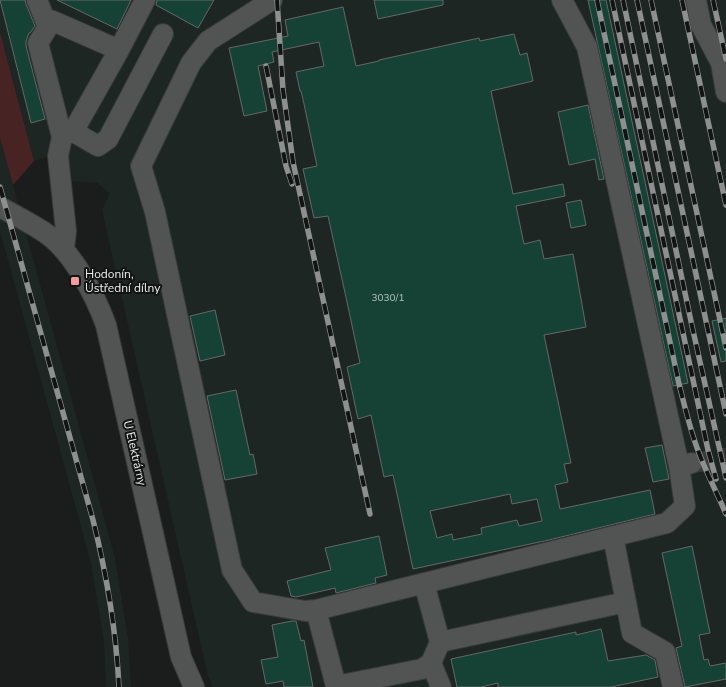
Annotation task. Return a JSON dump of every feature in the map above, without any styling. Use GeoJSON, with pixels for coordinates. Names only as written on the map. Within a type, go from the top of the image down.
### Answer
{"type":"FeatureCollection","features":[{"type":"Feature","properties":{"kind":"street"},"geometry":{"type":"LineString","coordinates":[[37,0],[48,27],[38,43],[68,134],[98,146],[108,139],[163,34]]}},
{"type":"Feature","properties":{"kind":"street"},"geometry":{"type":"LineString","coordinates":[[64,249],[66,231],[58,156],[68,134],[74,130],[145,0]]}},
{"type":"Feature","properties":{"kind":"street"},"geometry":{"type":"LineString","coordinates":[[272,0],[208,41],[190,63],[141,166],[155,212],[232,570],[252,602],[305,611],[316,610],[667,523],[685,506],[686,464],[587,47],[562,0]]}},
{"type":"Feature","properties":{"kind":"street"},"geometry":{"type":"LineString","coordinates":[[696,0],[701,25],[721,62],[726,92]]}},
{"type":"Feature","properties":{"kind":"street"},"geometry":{"type":"LineString","coordinates":[[45,19],[119,50]]}},
{"type":"Feature","properties":{"kind":"street","name":"U Elektrárny"},"geometry":{"type":"LineString","coordinates":[[0,207],[46,233],[64,249],[93,294],[106,325],[181,657],[194,687]]}},
{"type":"Feature","properties":{"kind":"street"},"geometry":{"type":"LineString","coordinates":[[613,536],[632,633],[665,652],[673,687]]}},
{"type":"Feature","properties":{"kind":"street"},"geometry":{"type":"LineString","coordinates":[[316,610],[336,686],[422,669],[431,663],[440,642],[424,583]]}},
{"type":"Feature","properties":{"kind":"street"},"geometry":{"type":"LineString","coordinates":[[440,642],[626,602]]}},
{"type":"Feature","properties":{"kind":"street"},"geometry":{"type":"LineString","coordinates":[[431,663],[441,687]]}},
{"type":"Feature","properties":{"kind":"shaded area"},"geometry":{"type":"Polygon","coordinates":[[[0,0],[726,0],[726,687],[213,687],[208,676],[102,210],[110,193],[97,183],[68,181],[53,155],[34,161],[0,32],[0,0]]]}},
{"type":"Feature","properties":{"kind":"shaded area"},"geometry":{"type":"Polygon","coordinates":[[[0,32],[34,161],[13,185],[0,138],[0,32]]]}},
{"type":"Feature","properties":{"kind":"shaded area"},"geometry":{"type":"Polygon","coordinates":[[[0,138],[115,558],[128,638],[131,687],[106,687],[104,641],[91,563],[0,231],[0,138]]]}},
{"type":"Feature","properties":{"kind":"building"},"geometry":{"type":"Polygon","coordinates":[[[0,0],[25,0],[35,26],[29,33],[26,46],[45,119],[31,123],[0,0]]]}},
{"type":"Feature","properties":{"kind":"building"},"geometry":{"type":"Polygon","coordinates":[[[57,0],[131,0],[117,29],[57,0]]]}},
{"type":"Feature","properties":{"kind":"building"},"geometry":{"type":"Polygon","coordinates":[[[157,0],[214,0],[198,28],[156,5],[157,0]]]}},
{"type":"Feature","properties":{"kind":"building"},"geometry":{"type":"Polygon","coordinates":[[[374,0],[443,0],[443,5],[378,19],[374,0]]]}},
{"type":"Feature","properties":{"kind":"building"},"geometry":{"type":"Polygon","coordinates":[[[588,0],[606,0],[688,383],[673,386],[588,0]]]}},
{"type":"Feature","properties":{"kind":"building"},"geometry":{"type":"Polygon","coordinates":[[[343,7],[356,66],[479,38],[480,41],[514,34],[520,55],[527,53],[533,81],[491,91],[513,194],[563,184],[565,196],[516,206],[524,244],[540,240],[544,259],[573,254],[586,327],[544,335],[571,463],[564,464],[568,482],[555,485],[560,509],[650,490],[655,514],[549,540],[413,569],[393,475],[384,477],[371,415],[358,419],[347,367],[360,363],[347,302],[328,216],[314,218],[303,169],[317,166],[296,72],[324,66],[319,42],[272,52],[274,62],[258,66],[267,111],[244,116],[229,48],[288,36],[285,20],[343,7]],[[510,494],[430,511],[437,538],[452,534],[453,540],[482,534],[481,528],[517,520],[519,526],[542,521],[537,499],[512,504],[510,494]]]}},
{"type":"Feature","properties":{"kind":"building"},"geometry":{"type":"Polygon","coordinates":[[[588,105],[604,179],[599,180],[595,159],[569,165],[558,112],[588,105]]]}},
{"type":"Feature","properties":{"kind":"building"},"geometry":{"type":"Polygon","coordinates":[[[581,200],[586,225],[571,228],[566,203],[581,200]]]}},
{"type":"Feature","properties":{"kind":"building"},"geometry":{"type":"Polygon","coordinates":[[[215,310],[225,355],[200,361],[190,316],[215,310]]]}},
{"type":"Feature","properties":{"kind":"building"},"geometry":{"type":"Polygon","coordinates":[[[726,318],[726,361],[721,362],[712,321],[726,318]]]}},
{"type":"Feature","properties":{"kind":"building"},"geometry":{"type":"Polygon","coordinates":[[[236,390],[250,455],[253,454],[257,474],[225,480],[207,396],[236,390]]]}},
{"type":"Feature","properties":{"kind":"building"},"geometry":{"type":"Polygon","coordinates":[[[662,445],[669,479],[653,482],[645,448],[662,445]]]}},
{"type":"Feature","properties":{"kind":"building"},"geometry":{"type":"Polygon","coordinates":[[[379,536],[387,575],[375,578],[376,583],[336,593],[335,588],[296,597],[291,596],[287,581],[331,570],[325,548],[379,536]]]}},
{"type":"Feature","properties":{"kind":"building"},"geometry":{"type":"Polygon","coordinates":[[[692,546],[710,633],[699,635],[704,660],[708,659],[710,666],[726,663],[726,679],[685,687],[676,648],[682,646],[662,553],[692,546]]]}},
{"type":"Feature","properties":{"kind":"building"},"geometry":{"type":"Polygon","coordinates":[[[296,621],[301,641],[304,640],[313,687],[284,687],[283,681],[266,684],[261,660],[278,657],[272,625],[296,621]]]}},
{"type":"Feature","properties":{"kind":"building"},"geometry":{"type":"Polygon","coordinates":[[[601,629],[608,661],[646,655],[655,660],[658,677],[611,687],[498,687],[498,683],[481,687],[457,687],[451,659],[576,632],[576,635],[601,629]]]}},
{"type":"Feature","properties":{"kind":"tunnel"},"geometry":{"type":"LineString","coordinates":[[692,463],[726,458]]}},
{"type":"Feature","properties":{"kind":"railway"},"geometry":{"type":"LineString","coordinates":[[277,0],[283,90],[293,162],[370,514]]}},
{"type":"Feature","properties":{"kind":"railway"},"geometry":{"type":"LineString","coordinates":[[597,0],[679,384],[696,444],[726,514]]}},
{"type":"Feature","properties":{"kind":"railway"},"geometry":{"type":"LineString","coordinates":[[612,0],[708,450],[716,479]]}},
{"type":"Feature","properties":{"kind":"railway"},"geometry":{"type":"LineString","coordinates":[[623,0],[726,478]]}},
{"type":"Feature","properties":{"kind":"railway"},"geometry":{"type":"LineString","coordinates":[[637,0],[726,414]]}},
{"type":"Feature","properties":{"kind":"railway"},"geometry":{"type":"LineString","coordinates":[[651,0],[726,348]]}},
{"type":"Feature","properties":{"kind":"railway"},"geometry":{"type":"LineString","coordinates":[[682,0],[726,205]]}},
{"type":"Feature","properties":{"kind":"railway"},"geometry":{"type":"LineString","coordinates":[[713,0],[726,59]]}},
{"type":"Feature","properties":{"kind":"railway"},"geometry":{"type":"LineString","coordinates":[[266,66],[286,166],[292,184]]}},
{"type":"Feature","properties":{"kind":"railway"},"geometry":{"type":"LineString","coordinates":[[0,187],[98,541],[113,623],[119,687]]}},
{"type":"Feature","properties":{"kind":"place","name":"Hodonín, Ústřední dílny"},"geometry":{"type":"Point","coordinates":[75,281]}}]}
